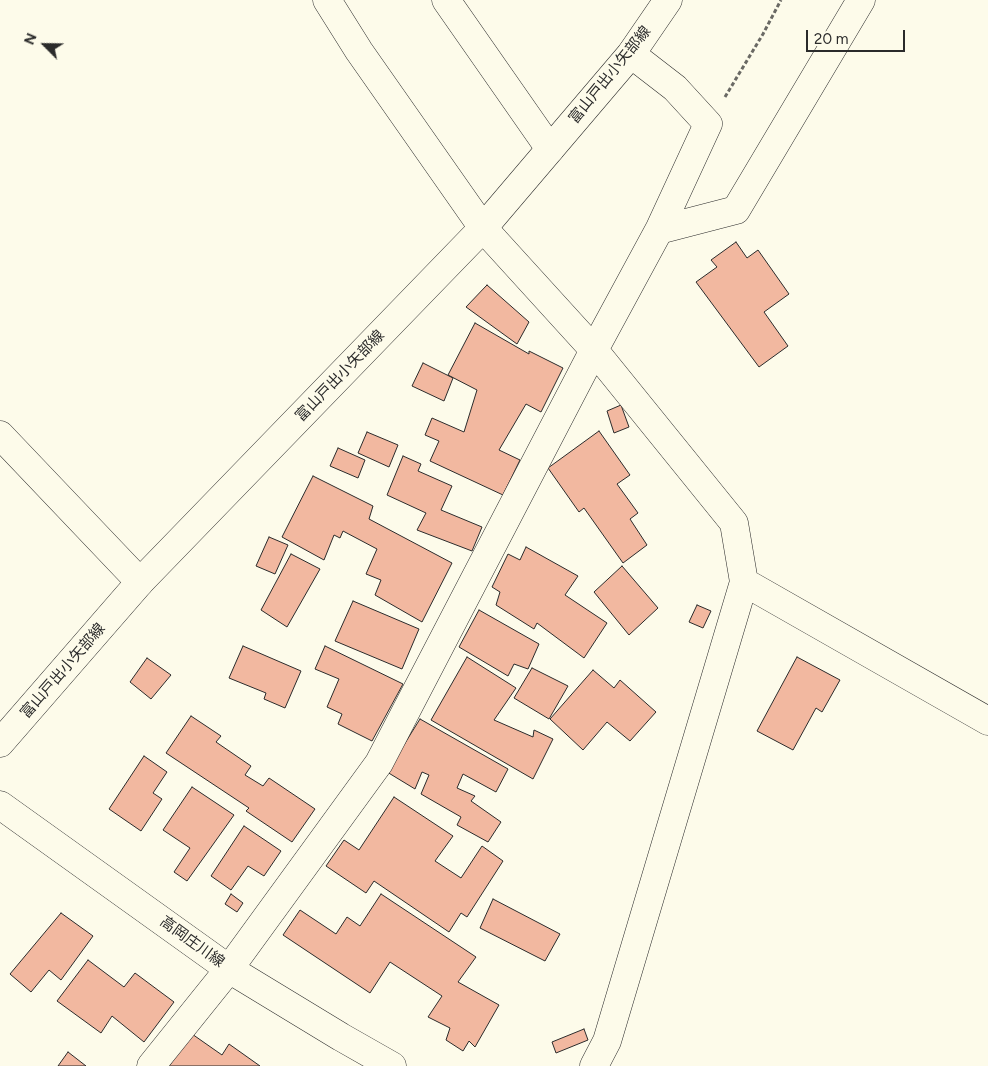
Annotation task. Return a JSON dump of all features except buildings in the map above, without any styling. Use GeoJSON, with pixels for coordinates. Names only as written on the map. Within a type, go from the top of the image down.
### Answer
{"type":"FeatureCollection","features":[{"type":"Feature","properties":{"kind":"street"},"geometry":{"type":"LineString","coordinates":[[327,0],[359,51],[483,228],[594,350],[734,523],[744,582],[607,1041],[594,1066]]}},
{"type":"Feature","properties":{"kind":"street"},"geometry":{"type":"LineString","coordinates":[[446,0],[550,149]]}},
{"type":"Feature","properties":{"kind":"street","name":"富山戸出小矢部線"},"geometry":{"type":"LineString","coordinates":[[0,742],[140,582],[483,228],[631,54],[668,0]]}},
{"type":"Feature","properties":{"kind":"street"},"geometry":{"type":"LineString","coordinates":[[659,230],[736,210],[862,0]]}},
{"type":"Feature","properties":{"kind":"street"},"geometry":{"type":"LineString","coordinates":[[151,1066],[229,969],[379,763],[594,350],[659,230],[708,124],[674,88],[631,54]]}},
{"type":"Feature","properties":{"kind":"street"},"geometry":{"type":"LineString","coordinates":[[0,434],[140,582]]}},
{"type":"Feature","properties":{"kind":"street"},"geometry":{"type":"LineString","coordinates":[[744,582],[988,721]]}},
{"type":"Feature","properties":{"kind":"street","name":"高岡庄川線"},"geometry":{"type":"LineString","coordinates":[[0,805],[229,969],[392,1066]]}},
{"type":"Feature","properties":{"kind":"path"},"geometry":{"type":"LineString","coordinates":[[708,124],[763,34],[781,0]]}}]}
